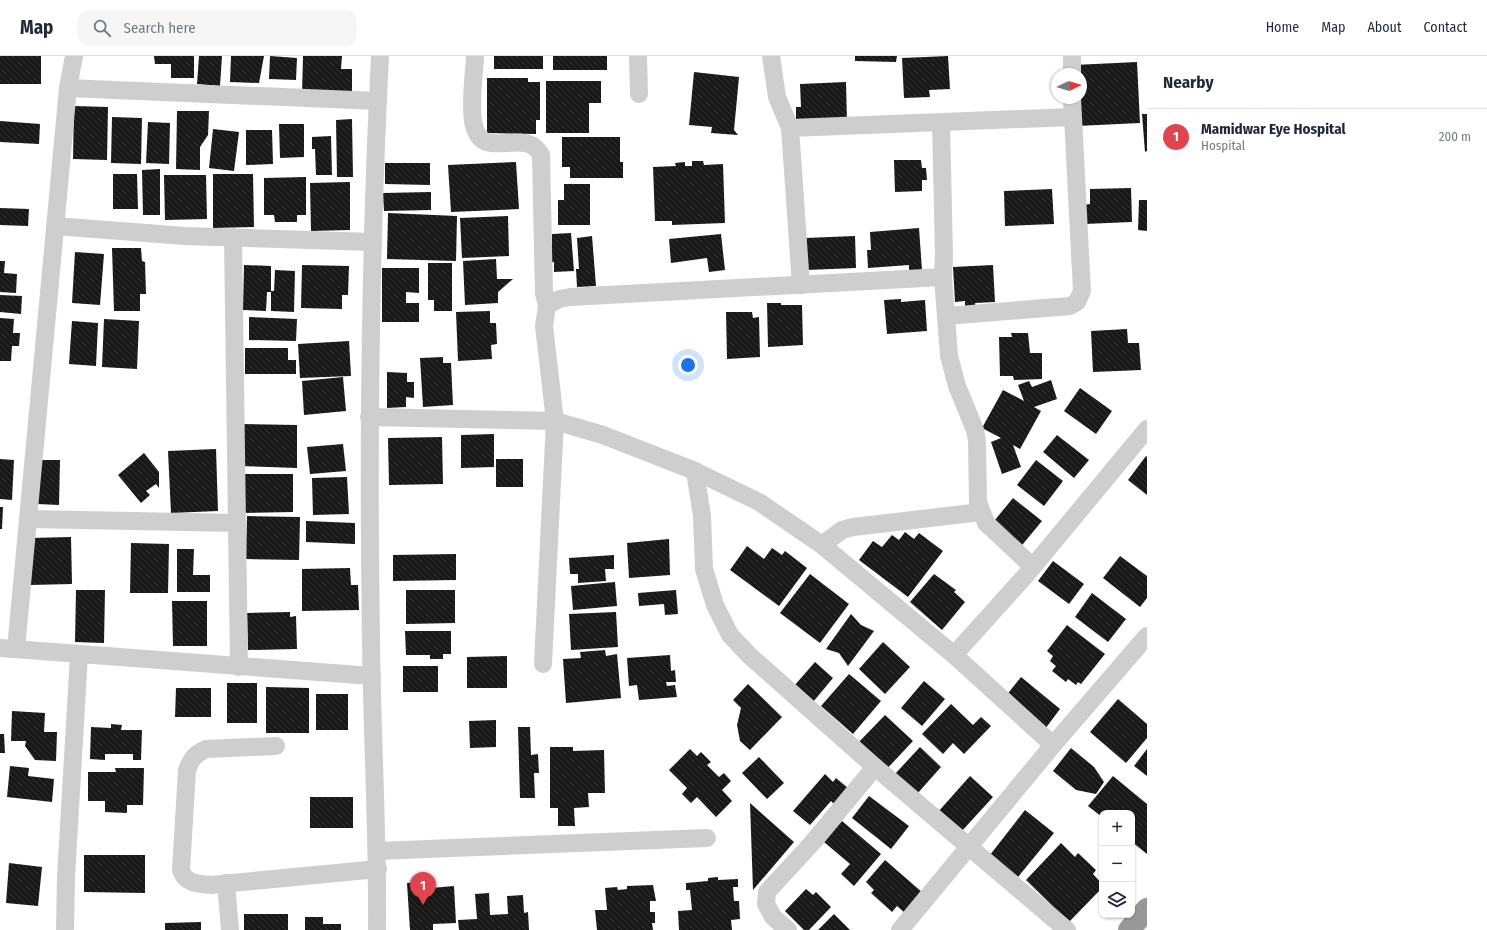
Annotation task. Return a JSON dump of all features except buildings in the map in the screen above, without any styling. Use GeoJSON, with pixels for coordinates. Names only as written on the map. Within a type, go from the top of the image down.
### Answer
{"type":"FeatureCollection","features":[{"type":"Feature","properties":{"kind":"highway"},"geometry":{"type":"LineString","coordinates":[[1129,930],[1147,909]]}},
{"type":"Feature","properties":{"kind":"street"},"geometry":{"type":"LineString","coordinates":[[74,56],[68,88],[28,519],[8,649],[372,676]]}},
{"type":"Feature","properties":{"kind":"street"},"geometry":{"type":"LineString","coordinates":[[377,930],[378,869],[372,676],[369,417],[373,242],[380,56]]}},
{"type":"Feature","properties":{"kind":"street"},"geometry":{"type":"LineString","coordinates":[[475,56],[472,108],[473,122],[482,141],[490,144],[525,142],[533,145],[541,155],[544,293],[547,306],[544,326],[555,421],[543,664]]}},
{"type":"Feature","properties":{"kind":"street"},"geometry":{"type":"LineString","coordinates":[[638,56],[639,94]]}},
{"type":"Feature","properties":{"kind":"street"},"geometry":{"type":"LineString","coordinates":[[771,56],[777,97],[790,128],[801,285]]}},
{"type":"Feature","properties":{"kind":"street"},"geometry":{"type":"LineString","coordinates":[[1072,56],[1072,68]]}},
{"type":"Feature","properties":{"kind":"street"},"geometry":{"type":"LineString","coordinates":[[68,88],[378,101]]}},
{"type":"Feature","properties":{"kind":"street"},"geometry":{"type":"LineString","coordinates":[[946,316],[1070,306],[1080,297],[1082,291],[1072,104]]}},
{"type":"Feature","properties":{"kind":"street"},"geometry":{"type":"LineString","coordinates":[[790,128],[1072,117]]}},
{"type":"Feature","properties":{"kind":"street"},"geometry":{"type":"LineString","coordinates":[[941,123],[944,254],[943,277],[951,368],[975,430],[977,441],[978,496],[981,512],[986,523],[1033,567]]}},
{"type":"Feature","properties":{"kind":"street"},"geometry":{"type":"LineString","coordinates":[[56,226],[185,236],[373,242]]}},
{"type":"Feature","properties":{"kind":"street"},"geometry":{"type":"LineString","coordinates":[[233,237],[239,667]]}},
{"type":"Feature","properties":{"kind":"street"},"geometry":{"type":"LineString","coordinates":[[547,306],[559,299],[570,297],[943,277]]}},
{"type":"Feature","properties":{"kind":"street"},"geometry":{"type":"LineString","coordinates":[[369,417],[555,421],[603,435],[695,471],[759,502],[822,545],[954,655],[1053,745]]}},
{"type":"Feature","properties":{"kind":"street"},"geometry":{"type":"LineString","coordinates":[[954,655],[1033,567],[1147,429]]}},
{"type":"Feature","properties":{"kind":"street"},"geometry":{"type":"LineString","coordinates":[[695,471],[702,516],[704,569],[715,605],[730,635],[750,656],[875,767],[968,848],[1067,930]]}},
{"type":"Feature","properties":{"kind":"street"},"geometry":{"type":"LineString","coordinates":[[822,545],[842,530],[853,526],[981,512]]}},
{"type":"Feature","properties":{"kind":"street"},"geometry":{"type":"LineString","coordinates":[[28,519],[237,523]]}},
{"type":"Feature","properties":{"kind":"street"},"geometry":{"type":"LineString","coordinates":[[900,930],[1053,745],[1147,636]]}},
{"type":"Feature","properties":{"kind":"street"},"geometry":{"type":"LineString","coordinates":[[65,930],[66,877],[79,655]]}},
{"type":"Feature","properties":{"kind":"street"},"geometry":{"type":"LineString","coordinates":[[276,746],[206,749],[197,753],[187,770],[182,863],[183,876],[197,884],[226,883],[378,869]]}},
{"type":"Feature","properties":{"kind":"street"},"geometry":{"type":"LineString","coordinates":[[788,930],[773,917],[766,904],[768,892],[875,767]]}},
{"type":"Feature","properties":{"kind":"street"},"geometry":{"type":"LineString","coordinates":[[377,851],[707,838]]}},
{"type":"Feature","properties":{"kind":"street"},"geometry":{"type":"LineString","coordinates":[[226,883],[230,930]]}},
{"type":"Feature","properties":{"kind":"place","name":"Mamidwar Eye Hospital"},"geometry":{"type":"Point","coordinates":[423,905]}}]}
